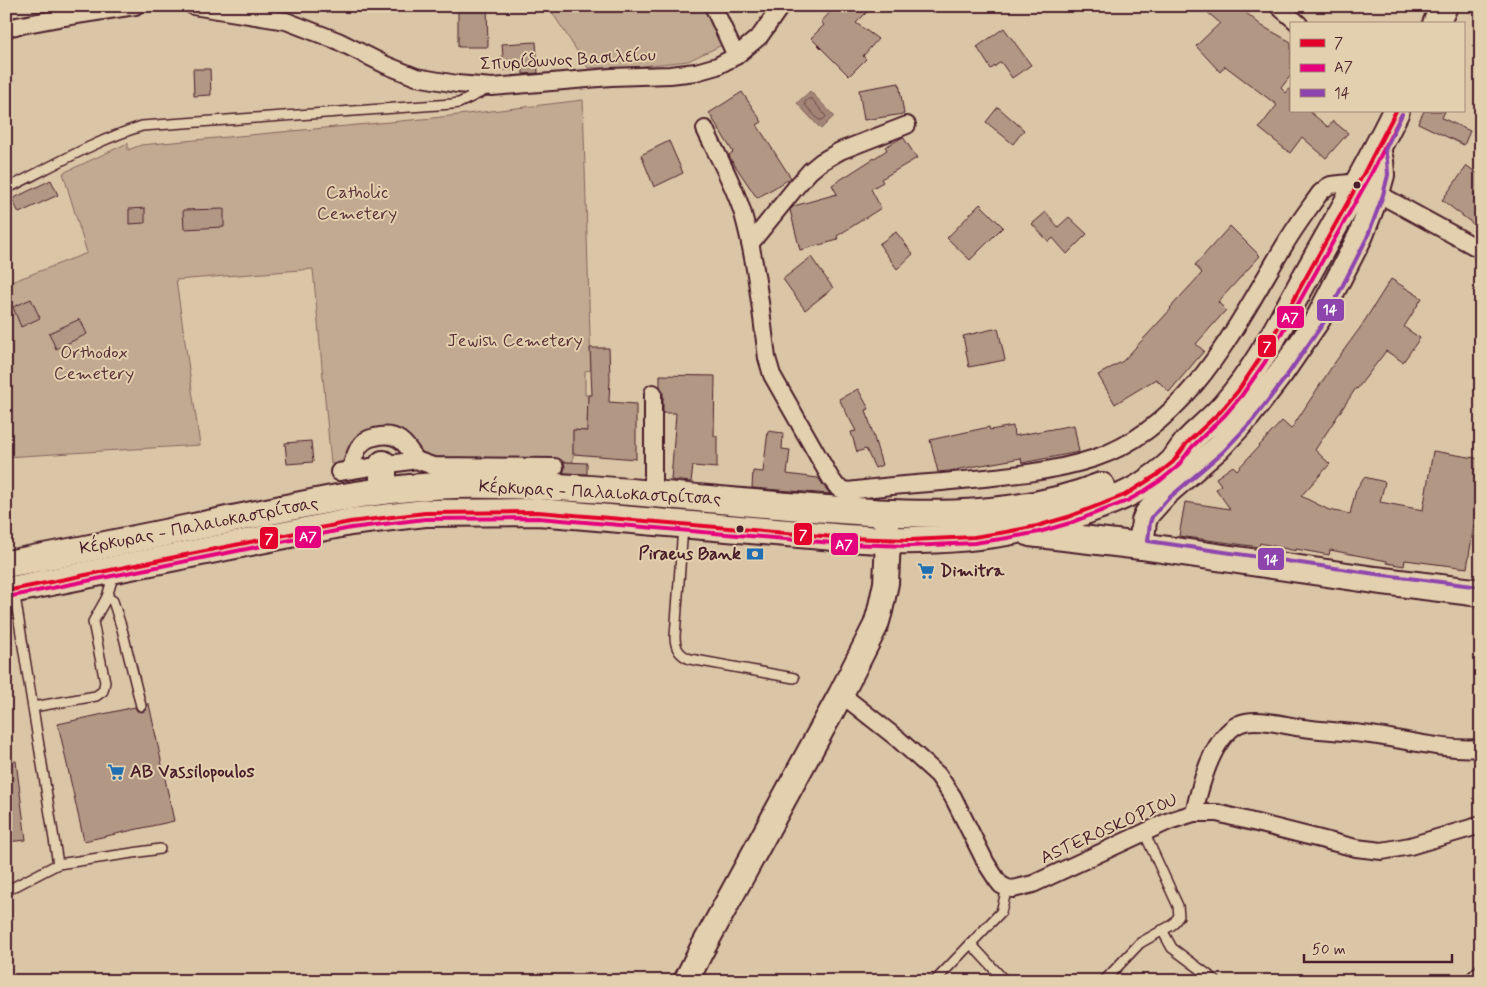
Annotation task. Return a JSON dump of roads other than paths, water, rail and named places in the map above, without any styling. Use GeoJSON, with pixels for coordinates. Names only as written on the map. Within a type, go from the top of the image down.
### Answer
{"type":"FeatureCollection","features":[{"type":"Feature","properties":{"kind":"main road"},"geometry":{"type":"LineString","coordinates":[[1437,22],[1444,6]]}},
{"type":"Feature","properties":{"kind":"main road","name":"Κέρκυρας - Παλαιοκαστρίτσας"},"geometry":{"type":"LineString","coordinates":[[10,591],[350,522],[425,513],[538,512],[888,540],[945,538],[1014,532],[1072,516],[1138,488],[1174,461],[1187,443],[1225,406],[1262,356],[1368,188],[1378,150],[1396,112]]}},
{"type":"Feature","properties":{"kind":"main road","name":"Κέρκυρας - Παλαιοκαστρίτσας"},"geometry":{"type":"LineString","coordinates":[[6,564],[350,495],[509,476],[537,486],[653,495],[847,500],[885,512],[945,513],[1022,508],[1056,502],[1089,491],[1131,473],[1158,455],[1187,443]]}},
{"type":"Feature","properties":{"kind":"main road"},"geometry":{"type":"LineString","coordinates":[[383,464],[383,491]]}},
{"type":"Feature","properties":{"kind":"main road"},"geometry":{"type":"LineString","coordinates":[[1014,532],[1141,546],[1375,580],[1481,593]]}},
{"type":"Feature","properties":{"kind":"street"},"geometry":{"type":"LineString","coordinates":[[6,28],[135,6]]}},
{"type":"Feature","properties":{"kind":"street","name":"Σπυρίδωνος Βασιλείου"},"geometry":{"type":"LineString","coordinates":[[193,6],[286,21],[338,41],[386,65],[416,76],[457,84],[492,87],[696,72],[717,66],[736,56],[760,36],[782,6]]}},
{"type":"Feature","properties":{"kind":"street"},"geometry":{"type":"LineString","coordinates":[[713,6],[736,56]]}},
{"type":"Feature","properties":{"kind":"street"},"geometry":{"type":"LineString","coordinates":[[1278,6],[1297,22]]}},
{"type":"Feature","properties":{"kind":"street"},"geometry":{"type":"LineString","coordinates":[[750,244],[810,171],[840,151],[907,125]]}},
{"type":"Feature","properties":{"kind":"street"},"geometry":{"type":"LineString","coordinates":[[705,129],[732,185],[742,213],[750,244],[767,358],[772,375],[831,479],[847,500],[1034,472],[1090,459],[1130,443],[1159,422],[1182,398],[1215,358],[1239,323],[1285,245],[1320,193],[1327,186],[1368,188],[1481,250]]}},
{"type":"Feature","properties":{"kind":"street"},"geometry":{"type":"LineString","coordinates":[[1141,546],[1144,521],[1151,509],[1165,494],[1218,448],[1248,416],[1281,373],[1318,319],[1361,235],[1368,188]]}},
{"type":"Feature","properties":{"kind":"street"},"geometry":{"type":"LineString","coordinates":[[653,393],[653,495]]}},
{"type":"Feature","properties":{"kind":"street"},"geometry":{"type":"LineString","coordinates":[[416,460],[401,440],[393,436],[382,435],[370,438],[363,443],[344,470],[416,460],[432,466],[509,476],[555,467]]}},
{"type":"Feature","properties":{"kind":"street"},"geometry":{"type":"LineString","coordinates":[[686,981],[842,694],[868,642],[880,611],[886,583],[888,540],[885,512]]}},
{"type":"Feature","properties":{"kind":"street"},"geometry":{"type":"LineString","coordinates":[[842,694],[898,739],[938,775],[953,797],[986,863],[1001,885],[1007,888]]}},
{"type":"Feature","properties":{"kind":"street"},"geometry":{"type":"LineString","coordinates":[[1194,813],[1201,786],[1215,749],[1229,731],[1240,723],[1247,721],[1371,735],[1460,748],[1481,748]]}},
{"type":"Feature","properties":{"kind":"street","name":"ASTEROSKOPIOU"},"geometry":{"type":"LineString","coordinates":[[1007,888],[1013,890],[1033,884],[1144,832],[1194,813],[1218,813],[1356,848],[1382,851],[1410,846],[1481,825]]}},
{"type":"Feature","properties":{"kind":"street"},"geometry":{"type":"LineString","coordinates":[[1473,981],[1481,973]]}},
{"type":"Feature","properties":{"kind":"lane"},"geometry":{"type":"LineString","coordinates":[[6,189],[99,141],[142,126],[452,104],[459,103],[492,87]]}},
{"type":"Feature","properties":{"kind":"lane"},"geometry":{"type":"LineString","coordinates":[[683,524],[675,636],[677,649],[680,654],[690,659],[794,678]]}},
{"type":"Feature","properties":{"kind":"lane"},"geometry":{"type":"LineString","coordinates":[[33,707],[96,696],[103,691],[105,682],[93,622],[107,597],[114,570]]}},
{"type":"Feature","properties":{"kind":"lane"},"geometry":{"type":"LineString","coordinates":[[10,591],[33,707],[58,864]]}},
{"type":"Feature","properties":{"kind":"lane"},"geometry":{"type":"LineString","coordinates":[[107,597],[113,601],[122,628],[140,706]]}},
{"type":"Feature","properties":{"kind":"lane"},"geometry":{"type":"LineString","coordinates":[[1104,981],[1140,943],[1176,921],[1179,916],[1180,911],[1144,832]]}},
{"type":"Feature","properties":{"kind":"lane"},"geometry":{"type":"LineString","coordinates":[[6,891],[58,864],[160,849]]}},
{"type":"Feature","properties":{"kind":"lane"},"geometry":{"type":"LineString","coordinates":[[935,981],[1001,912],[1007,888]]}},
{"type":"Feature","properties":{"kind":"lane"},"geometry":{"type":"LineString","coordinates":[[1162,930],[1172,948],[1215,980]]}},
{"type":"Feature","properties":{"kind":"lane"},"geometry":{"type":"LineString","coordinates":[[971,944],[1005,981]]}},
{"type":"Feature","properties":{"kind":"water"},"geometry":{"type":"Polygon","coordinates":[[[810,91],[834,116],[821,129],[797,103],[810,91]]]}},
{"type":"Feature","properties":{"kind":"place","name":"Piraeus Bank"},"geometry":{"type":"Point","coordinates":[755,554]}},
{"type":"Feature","properties":{"kind":"place","name":"Dimitra"},"geometry":{"type":"Point","coordinates":[926,571]}},
{"type":"Feature","properties":{"kind":"place","name":"AB Vassilopoulos"},"geometry":{"type":"Point","coordinates":[116,772]}},
{"type":"Feature","properties":{"kind":"park label","name":"Catholic Cemetery"},"geometry":{"type":"Point","coordinates":[357,203]}},
{"type":"Feature","properties":{"kind":"park label","name":"Jewish Cemetery"},"geometry":{"type":"Point","coordinates":[515,341]}},
{"type":"Feature","properties":{"kind":"park label","name":"Orthodox Cemetery"},"geometry":{"type":"Point","coordinates":[94,363]}}]}
